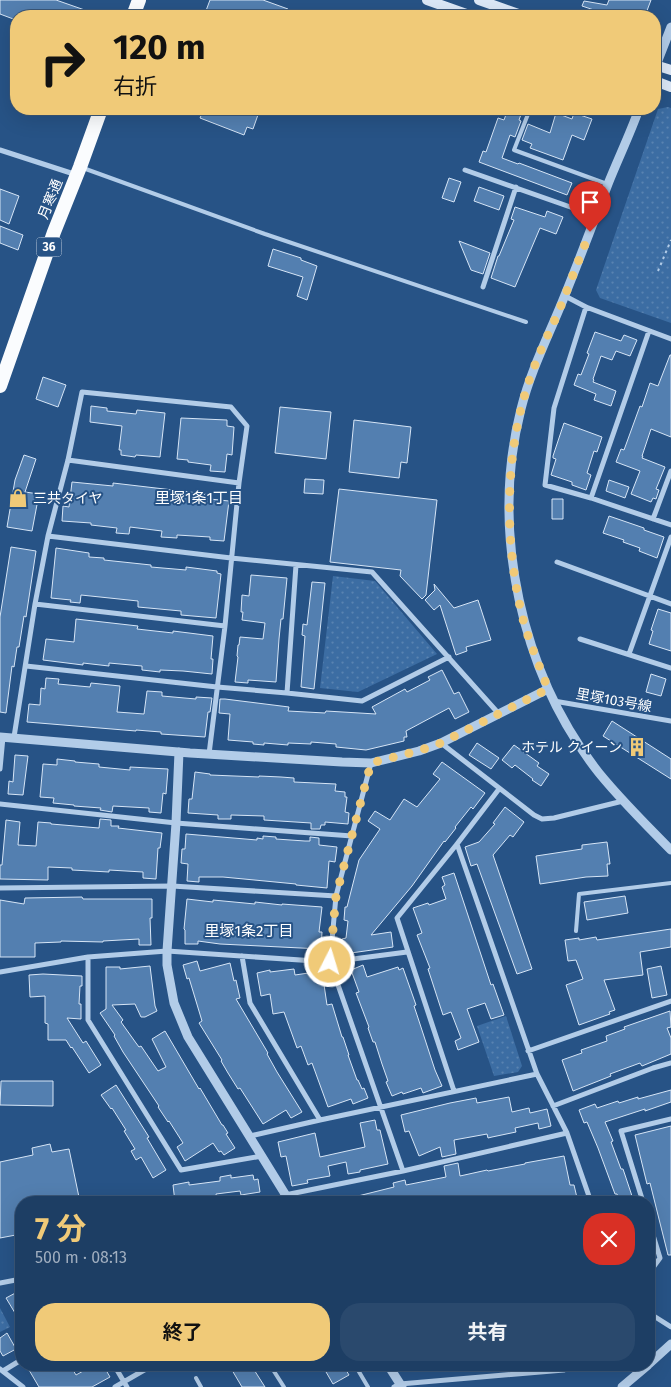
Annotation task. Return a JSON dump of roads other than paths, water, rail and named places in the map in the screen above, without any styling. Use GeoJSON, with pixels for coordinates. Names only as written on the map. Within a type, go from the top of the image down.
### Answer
{"type":"FeatureCollection","features":[{"type":"Feature","properties":{"kind":"highway","name":"月寒通"},"geometry":{"type":"LineString","coordinates":[[0,386],[54,232],[99,115]]}},
{"type":"Feature","properties":{"kind":"main road"},"geometry":{"type":"LineString","coordinates":[[427,0],[455,10]]}},
{"type":"Feature","properties":{"kind":"main road"},"geometry":{"type":"LineString","coordinates":[[479,0],[507,10]]}},
{"type":"Feature","properties":{"kind":"street"},"geometry":{"type":"LineString","coordinates":[[661,51],[671,27]]}},
{"type":"Feature","properties":{"kind":"street"},"geometry":{"type":"LineString","coordinates":[[637,115],[565,296],[533,370],[521,408],[513,450],[510,500],[511,553],[521,611],[533,650],[554,701],[598,772],[623,802],[671,850]]}},
{"type":"Feature","properties":{"kind":"street"},"geometry":{"type":"LineString","coordinates":[[0,150],[79,171]]}},
{"type":"Feature","properties":{"kind":"street"},"geometry":{"type":"LineString","coordinates":[[465,170],[596,216]]}},
{"type":"Feature","properties":{"kind":"street"},"geometry":{"type":"LineString","coordinates":[[483,287],[516,188]]}},
{"type":"Feature","properties":{"kind":"street"},"geometry":{"type":"LineString","coordinates":[[565,296],[586,307],[671,340]]}},
{"type":"Feature","properties":{"kind":"street"},"geometry":{"type":"LineString","coordinates":[[586,307],[554,408],[545,485],[591,498],[671,525]]}},
{"type":"Feature","properties":{"kind":"street"},"geometry":{"type":"LineString","coordinates":[[591,498],[649,331]]}},
{"type":"Feature","properties":{"kind":"street"},"geometry":{"type":"LineString","coordinates":[[14,738],[35,604],[48,536],[68,460],[82,392],[231,407],[247,426],[238,483],[225,626],[209,754]]}},
{"type":"Feature","properties":{"kind":"street"},"geometry":{"type":"LineString","coordinates":[[68,460],[238,483]]}},
{"type":"Feature","properties":{"kind":"street"},"geometry":{"type":"LineString","coordinates":[[653,519],[671,471]]}},
{"type":"Feature","properties":{"kind":"street"},"geometry":{"type":"LineString","coordinates":[[48,536],[231,558],[372,572],[499,714]]}},
{"type":"Feature","properties":{"kind":"street"},"geometry":{"type":"LineString","coordinates":[[628,654],[671,537]]}},
{"type":"Feature","properties":{"kind":"street"},"geometry":{"type":"LineString","coordinates":[[557,562],[671,604]]}},
{"type":"Feature","properties":{"kind":"street"},"geometry":{"type":"LineString","coordinates":[[287,693],[296,565]]}},
{"type":"Feature","properties":{"kind":"street"},"geometry":{"type":"LineString","coordinates":[[35,604],[225,626]]}},
{"type":"Feature","properties":{"kind":"street"},"geometry":{"type":"LineString","coordinates":[[580,639],[671,668]]}},
{"type":"Feature","properties":{"kind":"street"},"geometry":{"type":"LineString","coordinates":[[26,666],[362,701],[449,657]]}},
{"type":"Feature","properties":{"kind":"street"},"geometry":{"type":"LineString","coordinates":[[0,769],[2,737],[179,752],[371,763],[441,743],[548,689]]}},
{"type":"Feature","properties":{"kind":"street","name":"里塚103号線"},"geometry":{"type":"LineString","coordinates":[[554,701],[671,721]]}},
{"type":"Feature","properties":{"kind":"street"},"geometry":{"type":"LineString","coordinates":[[441,743],[534,816],[542,819],[623,802]]}},
{"type":"Feature","properties":{"kind":"street"},"geometry":{"type":"LineString","coordinates":[[179,752],[167,952],[167,965],[174,1004],[188,1037],[286,1196]]}},
{"type":"Feature","properties":{"kind":"street"},"geometry":{"type":"LineString","coordinates":[[371,763],[336,896],[330,962],[403,1170]]}},
{"type":"Feature","properties":{"kind":"street"},"geometry":{"type":"LineString","coordinates":[[454,1091],[397,918],[499,789]]}},
{"type":"Feature","properties":{"kind":"street"},"geometry":{"type":"LineString","coordinates":[[0,804],[176,823],[352,836]]}},
{"type":"Feature","properties":{"kind":"street"},"geometry":{"type":"LineString","coordinates":[[457,844],[528,1051],[537,1074],[567,1133],[588,1196]]}},
{"type":"Feature","properties":{"kind":"street"},"geometry":{"type":"LineString","coordinates":[[0,888],[172,886],[336,896]]}},
{"type":"Feature","properties":{"kind":"street"},"geometry":{"type":"LineString","coordinates":[[0,972],[88,957],[167,952],[330,962],[407,952]]}},
{"type":"Feature","properties":{"kind":"street"},"geometry":{"type":"LineString","coordinates":[[242,956],[250,1003],[320,1120]]}},
{"type":"Feature","properties":{"kind":"street"},"geometry":{"type":"LineString","coordinates":[[88,957],[88,1020],[181,1170],[262,1156]]}},
{"type":"Feature","properties":{"kind":"street"},"geometry":{"type":"LineString","coordinates":[[528,1051],[671,1001]]}},
{"type":"Feature","properties":{"kind":"street"},"geometry":{"type":"LineString","coordinates":[[553,1106],[653,1068],[671,1064]]}},
{"type":"Feature","properties":{"kind":"street"},"geometry":{"type":"LineString","coordinates":[[250,1136],[537,1074]]}},
{"type":"Feature","properties":{"kind":"street"},"geometry":{"type":"LineString","coordinates":[[641,1196],[621,1131],[671,1119]]}},
{"type":"Feature","properties":{"kind":"street"},"geometry":{"type":"LineString","coordinates":[[300,1196],[403,1170],[567,1133]]}},
{"type":"Feature","properties":{"kind":"street"},"geometry":{"type":"LineString","coordinates":[[655,1242],[660,1258],[655,1265]]}},
{"type":"Feature","properties":{"kind":"street"},"geometry":{"type":"LineString","coordinates":[[0,1283],[15,1280]]}},
{"type":"Feature","properties":{"kind":"street"},"geometry":{"type":"LineString","coordinates":[[655,1317],[671,1327]]}},
{"type":"Feature","properties":{"kind":"street"},"geometry":{"type":"LineString","coordinates":[[655,1358],[671,1344]]}},
{"type":"Feature","properties":{"kind":"street"},"geometry":{"type":"LineString","coordinates":[[15,1363],[1,1370],[23,1387]]}},
{"type":"Feature","properties":{"kind":"street"},"geometry":{"type":"LineString","coordinates":[[117,1371],[125,1384]]}},
{"type":"Feature","properties":{"kind":"street"},"geometry":{"type":"LineString","coordinates":[[115,1387],[125,1384],[144,1371]]}},
{"type":"Feature","properties":{"kind":"street"},"geometry":{"type":"LineString","coordinates":[[391,1371],[399,1386],[554,1371]]}},
{"type":"Feature","properties":{"kind":"street"},"geometry":{"type":"LineString","coordinates":[[622,1387],[640,1371]]}},
{"type":"Feature","properties":{"kind":"lane"},"geometry":{"type":"LineString","coordinates":[[528,115],[514,150],[608,185]]}},
{"type":"Feature","properties":{"kind":"lane"},"geometry":{"type":"LineString","coordinates":[[79,171],[526,322]]}},
{"type":"Feature","properties":{"kind":"lane"},"geometry":{"type":"LineString","coordinates":[[576,931],[579,894],[671,883]]}},
{"type":"Feature","properties":{"kind":"lane"},"geometry":{"type":"LineString","coordinates":[[274,1371],[284,1387]]}},
{"type":"Feature","properties":{"kind":"lane"},"geometry":{"type":"LineString","coordinates":[[359,1371],[368,1387]]}},
{"type":"Feature","properties":{"kind":"lane"},"geometry":{"type":"LineString","coordinates":[[196,1378],[202,1387]]}},
{"type":"Feature","properties":{"kind":"place","name":"三共タイヤ"},"geometry":{"type":"Point","coordinates":[18,498]}},
{"type":"Feature","properties":{"kind":"place","name":"ホテル クイーン"},"geometry":{"type":"Point","coordinates":[637,747]}},
{"type":"Feature","properties":{"kind":"district","name":"里塚1条1丁目"},"geometry":{"type":"Point","coordinates":[199,498]}},
{"type":"Feature","properties":{"kind":"district","name":"里塚1条2丁目"},"geometry":{"type":"Point","coordinates":[249,931]}}]}
